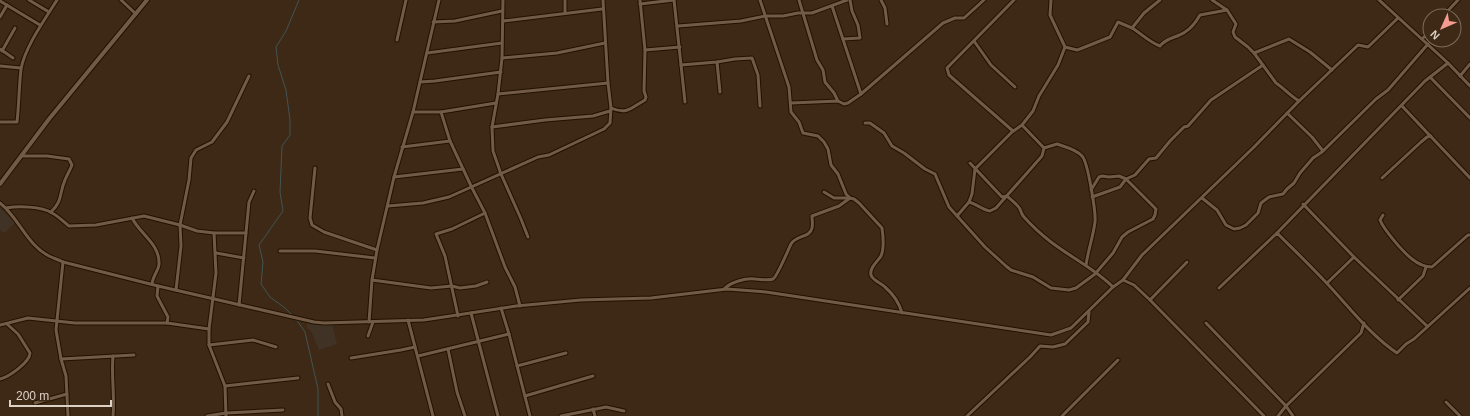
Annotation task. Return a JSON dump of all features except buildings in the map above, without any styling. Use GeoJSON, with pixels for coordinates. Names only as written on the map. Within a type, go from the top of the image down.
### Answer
{"type":"FeatureCollection","features":[{"type":"Feature","properties":{"kind":"street"},"geometry":{"type":"LineString","coordinates":[[29,0],[49,12]]}},
{"type":"Feature","properties":{"kind":"street"},"geometry":{"type":"LineString","coordinates":[[0,122],[17,122],[21,68],[40,25],[57,0]]}},
{"type":"Feature","properties":{"kind":"street"},"geometry":{"type":"LineString","coordinates":[[121,0],[136,14]]}},
{"type":"Feature","properties":{"kind":"street"},"geometry":{"type":"LineString","coordinates":[[0,184],[49,119],[146,0]]}},
{"type":"Feature","properties":{"kind":"street"},"geometry":{"type":"LineString","coordinates":[[397,40],[406,0]]}},
{"type":"Feature","properties":{"kind":"street"},"geometry":{"type":"LineString","coordinates":[[368,336],[371,322],[372,280],[375,258],[394,177],[413,112],[439,0]]}},
{"type":"Feature","properties":{"kind":"street"},"geometry":{"type":"LineString","coordinates":[[502,0],[502,58],[498,94],[492,127],[493,151],[501,174],[528,237]]}},
{"type":"Feature","properties":{"kind":"street"},"geometry":{"type":"LineString","coordinates":[[565,0],[565,14]]}},
{"type":"Feature","properties":{"kind":"street"},"geometry":{"type":"LineString","coordinates":[[388,206],[423,203],[449,197],[472,188],[538,157],[549,155],[604,129],[610,123],[610,110],[602,0]]}},
{"type":"Feature","properties":{"kind":"street"},"geometry":{"type":"LineString","coordinates":[[492,127],[545,120],[593,116],[610,110],[623,112],[629,110],[646,97],[644,91],[644,50],[640,2],[674,0],[685,102]]}},
{"type":"Feature","properties":{"kind":"street"},"geometry":{"type":"LineString","coordinates":[[760,0],[789,87],[791,112],[799,122],[803,134],[818,136],[826,144],[831,164],[838,174],[846,194],[850,198]]}},
{"type":"Feature","properties":{"kind":"street"},"geometry":{"type":"LineString","coordinates":[[799,0],[817,60],[823,70],[825,82],[834,93],[838,101]]}},
{"type":"Feature","properties":{"kind":"street"},"geometry":{"type":"LineString","coordinates":[[678,26],[741,21],[765,16],[783,16],[818,11],[847,0]]}},
{"type":"Feature","properties":{"kind":"street"},"geometry":{"type":"LineString","coordinates":[[843,39],[860,38],[858,25],[852,11],[850,0]]}},
{"type":"Feature","properties":{"kind":"street"},"geometry":{"type":"LineString","coordinates":[[881,0],[885,8],[887,24]]}},
{"type":"Feature","properties":{"kind":"street"},"geometry":{"type":"LineString","coordinates":[[978,0],[981,3]]}},
{"type":"Feature","properties":{"kind":"street"},"geometry":{"type":"LineString","coordinates":[[791,103],[838,101],[844,104],[848,103],[861,94],[936,29],[948,20],[964,18],[984,0]]}},
{"type":"Feature","properties":{"kind":"street"},"geometry":{"type":"LineString","coordinates":[[1013,131],[949,75],[947,68],[1014,0]]}},
{"type":"Feature","properties":{"kind":"street"},"geometry":{"type":"LineString","coordinates":[[957,216],[969,202],[972,194],[975,169],[1013,131],[1022,125],[1033,111],[1039,96],[1058,65],[1065,47],[1050,15],[1051,0]]}},
{"type":"Feature","properties":{"kind":"street"},"geometry":{"type":"LineString","coordinates":[[1132,28],[1144,13],[1160,0]]}},
{"type":"Feature","properties":{"kind":"street"},"geometry":{"type":"LineString","coordinates":[[1212,0],[1227,10],[1236,24],[1233,32],[1234,38],[1248,47],[1276,83],[1298,101]]}},
{"type":"Feature","properties":{"kind":"street"},"geometry":{"type":"LineString","coordinates":[[1379,0],[1422,39]]}},
{"type":"Feature","properties":{"kind":"street"},"geometry":{"type":"LineString","coordinates":[[1451,8],[1458,0]]}},
{"type":"Feature","properties":{"kind":"street"},"geometry":{"type":"LineString","coordinates":[[0,1],[40,25]]}},
{"type":"Feature","properties":{"kind":"street"},"geometry":{"type":"LineString","coordinates":[[0,17],[7,5]]}},
{"type":"Feature","properties":{"kind":"street"},"geometry":{"type":"LineString","coordinates":[[832,6],[861,94]]}},
{"type":"Feature","properties":{"kind":"street"},"geometry":{"type":"LineString","coordinates":[[503,21],[602,9]]}},
{"type":"Feature","properties":{"kind":"street"},"geometry":{"type":"LineString","coordinates":[[1065,47],[1077,50],[1110,37],[1118,22],[1132,28],[1152,43],[1160,46],[1165,40],[1185,33],[1196,23],[1200,15],[1227,10]]}},
{"type":"Feature","properties":{"kind":"street"},"geometry":{"type":"LineString","coordinates":[[434,22],[455,21],[502,11]]}},
{"type":"Feature","properties":{"kind":"street"},"geometry":{"type":"LineString","coordinates":[[0,203],[6,208],[41,250],[48,256],[64,262],[212,299],[292,317],[324,322],[424,320],[520,306],[581,300],[651,298],[724,289],[766,292],[1051,335],[1071,328],[1089,312],[1113,287],[1123,280],[1142,255],[1254,147],[1298,101],[1358,45],[1368,47],[1398,18]]}},
{"type":"Feature","properties":{"kind":"street"},"geometry":{"type":"LineString","coordinates":[[13,58],[1,50],[15,28]]}},
{"type":"Feature","properties":{"kind":"street"},"geometry":{"type":"LineString","coordinates":[[1254,53],[1289,39],[1310,52],[1332,70]]}},
{"type":"Feature","properties":{"kind":"street"},"geometry":{"type":"LineString","coordinates":[[974,41],[991,65],[1015,87]]}},
{"type":"Feature","properties":{"kind":"street"},"geometry":{"type":"LineString","coordinates":[[427,53],[502,43]]}},
{"type":"Feature","properties":{"kind":"street"},"geometry":{"type":"LineString","coordinates":[[502,58],[557,53],[605,43]]}},
{"type":"Feature","properties":{"kind":"street"},"geometry":{"type":"LineString","coordinates":[[644,50],[680,47]]}},
{"type":"Feature","properties":{"kind":"street"},"geometry":{"type":"LineString","coordinates":[[1202,198],[1217,210],[1226,225],[1234,229],[1240,228],[1258,213],[1263,202],[1269,197],[1283,194],[1294,183],[1300,173],[1313,158],[1324,151],[1376,99],[1388,90],[1425,48]]}},
{"type":"Feature","properties":{"kind":"street"},"geometry":{"type":"LineString","coordinates":[[1432,48],[1470,86]]}},
{"type":"Feature","properties":{"kind":"street"},"geometry":{"type":"LineString","coordinates":[[681,65],[752,58],[758,75],[760,106]]}},
{"type":"Feature","properties":{"kind":"street"},"geometry":{"type":"LineString","coordinates":[[717,62],[720,92]]}},
{"type":"Feature","properties":{"kind":"street"},"geometry":{"type":"LineString","coordinates":[[1219,288],[1277,233],[1303,204],[1430,77],[1448,64]]}},
{"type":"Feature","properties":{"kind":"street"},"geometry":{"type":"LineString","coordinates":[[1460,76],[1470,64]]}},
{"type":"Feature","properties":{"kind":"street"},"geometry":{"type":"LineString","coordinates":[[1092,197],[1120,187],[1126,179],[1135,175],[1149,160],[1156,158],[1170,141],[1184,127],[1188,126],[1211,100],[1263,65]]}},
{"type":"Feature","properties":{"kind":"street"},"geometry":{"type":"LineString","coordinates":[[0,66],[21,68]]}},
{"type":"Feature","properties":{"kind":"street"},"geometry":{"type":"LineString","coordinates":[[420,82],[501,72]]}},
{"type":"Feature","properties":{"kind":"street"},"geometry":{"type":"LineString","coordinates":[[176,290],[181,246],[180,225],[189,180],[191,158],[196,150],[212,142],[227,122],[249,76]]}},
{"type":"Feature","properties":{"kind":"street"},"geometry":{"type":"LineString","coordinates":[[1430,77],[1470,118]]}},
{"type":"Feature","properties":{"kind":"street"},"geometry":{"type":"LineString","coordinates":[[498,94],[608,83]]}},
{"type":"Feature","properties":{"kind":"street"},"geometry":{"type":"LineString","coordinates":[[413,112],[441,112],[496,103]]}},
{"type":"Feature","properties":{"kind":"street"},"geometry":{"type":"LineString","coordinates":[[1402,106],[1470,178]]}},
{"type":"Feature","properties":{"kind":"street"},"geometry":{"type":"LineString","coordinates":[[441,112],[450,141],[485,213],[505,267],[515,287],[520,306]]}},
{"type":"Feature","properties":{"kind":"street"},"geometry":{"type":"LineString","coordinates":[[1287,113],[1324,151]]}},
{"type":"Feature","properties":{"kind":"street"},"geometry":{"type":"LineString","coordinates":[[864,123],[870,123],[884,133],[892,146],[925,169],[935,174],[949,206],[1006,266],[1011,270],[1033,277],[1051,288],[1069,290],[1076,288],[1095,274],[1113,253],[1122,237],[1134,227],[1153,219],[1155,215],[1156,209],[1126,179],[1119,176],[1099,177],[1091,190]]}},
{"type":"Feature","properties":{"kind":"street"},"geometry":{"type":"LineString","coordinates":[[1022,125],[1044,148]]}},
{"type":"Feature","properties":{"kind":"street"},"geometry":{"type":"LineString","coordinates":[[1382,178],[1421,142],[1427,137],[1431,136]]}},
{"type":"Feature","properties":{"kind":"street"},"geometry":{"type":"LineString","coordinates":[[402,147],[450,141]]}},
{"type":"Feature","properties":{"kind":"street"},"geometry":{"type":"LineString","coordinates":[[1044,148],[1057,144],[1081,154],[1084,159],[1091,190],[1095,222],[1086,265]]}},
{"type":"Feature","properties":{"kind":"street"},"geometry":{"type":"LineString","coordinates":[[969,202],[977,204],[985,210],[990,211],[996,208],[1042,156],[1044,148]]}},
{"type":"Feature","properties":{"kind":"street"},"geometry":{"type":"LineString","coordinates":[[21,156],[47,156],[69,159],[72,165],[64,180],[61,198],[57,206],[51,212]]}},
{"type":"Feature","properties":{"kind":"street"},"geometry":{"type":"LineString","coordinates":[[1156,158],[1158,163]]}},
{"type":"Feature","properties":{"kind":"street"},"geometry":{"type":"LineString","coordinates":[[970,164],[1002,197],[1007,196]]}},
{"type":"Feature","properties":{"kind":"street"},"geometry":{"type":"LineString","coordinates":[[315,168],[310,218],[312,224],[324,232],[377,250]]}},
{"type":"Feature","properties":{"kind":"street"},"geometry":{"type":"LineString","coordinates":[[394,177],[463,170]]}},
{"type":"Feature","properties":{"kind":"street"},"geometry":{"type":"LineString","coordinates":[[239,305],[249,202],[254,191]]}},
{"type":"Feature","properties":{"kind":"street"},"geometry":{"type":"LineString","coordinates":[[824,192],[834,198],[854,199],[882,228],[882,253],[870,274],[890,292],[900,305],[902,313]]}},
{"type":"Feature","properties":{"kind":"street"},"geometry":{"type":"LineString","coordinates":[[1007,196],[1019,209],[1022,216],[1050,241],[1068,255],[1086,265],[1095,274],[1113,287]]}},
{"type":"Feature","properties":{"kind":"street"},"geometry":{"type":"LineString","coordinates":[[724,289],[736,282],[755,279],[773,279],[785,259],[792,243],[796,238],[807,235],[812,230],[812,216],[839,206],[850,198]]}},
{"type":"Feature","properties":{"kind":"street"},"geometry":{"type":"LineString","coordinates":[[1303,204],[1354,257],[1427,326]]}},
{"type":"Feature","properties":{"kind":"street"},"geometry":{"type":"LineString","coordinates":[[6,208],[17,206],[36,208],[51,212],[69,226],[96,225],[144,216],[197,231],[214,233],[246,233]]}},
{"type":"Feature","properties":{"kind":"street"},"geometry":{"type":"LineString","coordinates":[[458,316],[445,256],[436,234],[452,230],[485,213]]}},
{"type":"Feature","properties":{"kind":"street"},"geometry":{"type":"LineString","coordinates":[[1383,215],[1380,220],[1383,227],[1412,260],[1426,267],[1432,267],[1468,235],[1470,235]]}},
{"type":"Feature","properties":{"kind":"street"},"geometry":{"type":"LineString","coordinates":[[132,218],[154,244],[158,256],[158,269],[152,277],[152,284]]}},
{"type":"Feature","properties":{"kind":"street"},"geometry":{"type":"LineString","coordinates":[[214,233],[216,273],[209,329],[209,345],[225,386],[226,414]]}},
{"type":"Feature","properties":{"kind":"street"},"geometry":{"type":"LineString","coordinates":[[1277,233],[1364,323],[1390,348],[1398,353],[1406,344],[1414,339],[1470,288]]}},
{"type":"Feature","properties":{"kind":"street"},"geometry":{"type":"LineString","coordinates":[[280,251],[315,251],[375,258]]}},
{"type":"Feature","properties":{"kind":"street"},"geometry":{"type":"LineString","coordinates":[[216,253],[244,258]]}},
{"type":"Feature","properties":{"kind":"street"},"geometry":{"type":"LineString","coordinates":[[1327,283],[1354,257]]}},
{"type":"Feature","properties":{"kind":"street"},"geometry":{"type":"LineString","coordinates":[[64,262],[56,330],[61,359],[66,376],[68,416]]}},
{"type":"Feature","properties":{"kind":"street"},"geometry":{"type":"LineString","coordinates":[[1150,300],[1187,262]]}},
{"type":"Feature","properties":{"kind":"street"},"geometry":{"type":"LineString","coordinates":[[1398,300],[1423,276],[1426,267]]}},
{"type":"Feature","properties":{"kind":"street"},"geometry":{"type":"LineString","coordinates":[[372,280],[431,288],[452,286],[460,288],[476,286],[487,282]]}},
{"type":"Feature","properties":{"kind":"street"},"geometry":{"type":"LineString","coordinates":[[1123,280],[1134,285],[1150,300],[1264,416]]}},
{"type":"Feature","properties":{"kind":"street"},"geometry":{"type":"LineString","coordinates":[[158,286],[157,296],[168,317],[167,323]]}},
{"type":"Feature","properties":{"kind":"street"},"geometry":{"type":"LineString","coordinates":[[501,308],[530,416]]}},
{"type":"Feature","properties":{"kind":"street"},"geometry":{"type":"LineString","coordinates":[[967,416],[1038,348],[1044,346],[1060,346],[1065,344],[1088,322],[1089,312]]}},
{"type":"Feature","properties":{"kind":"street"},"geometry":{"type":"LineString","coordinates":[[471,313],[498,416]]}},
{"type":"Feature","properties":{"kind":"street"},"geometry":{"type":"LineString","coordinates":[[0,325],[28,318],[75,322],[167,323],[209,329]]}},
{"type":"Feature","properties":{"kind":"street"},"geometry":{"type":"LineString","coordinates":[[408,320],[432,416]]}},
{"type":"Feature","properties":{"kind":"street"},"geometry":{"type":"LineString","coordinates":[[1206,323],[1286,406],[1293,416]]}},
{"type":"Feature","properties":{"kind":"street"},"geometry":{"type":"LineString","coordinates":[[1278,416],[1286,406],[1361,333],[1364,323]]}},
{"type":"Feature","properties":{"kind":"street"},"geometry":{"type":"LineString","coordinates":[[0,379],[11,374],[30,356],[30,353],[18,334],[7,324]]}},
{"type":"Feature","properties":{"kind":"street"},"geometry":{"type":"LineString","coordinates":[[418,356],[509,334]]}},
{"type":"Feature","properties":{"kind":"street"},"geometry":{"type":"LineString","coordinates":[[209,345],[252,340],[276,347]]}},
{"type":"Feature","properties":{"kind":"street"},"geometry":{"type":"LineString","coordinates":[[351,358],[415,347]]}},
{"type":"Feature","properties":{"kind":"street"},"geometry":{"type":"LineString","coordinates":[[448,349],[457,392],[464,416]]}},
{"type":"Feature","properties":{"kind":"street"},"geometry":{"type":"LineString","coordinates":[[517,366],[566,353]]}},
{"type":"Feature","properties":{"kind":"street"},"geometry":{"type":"LineString","coordinates":[[61,359],[134,355]]}},
{"type":"Feature","properties":{"kind":"street"},"geometry":{"type":"LineString","coordinates":[[112,356],[114,401],[113,416]]}},
{"type":"Feature","properties":{"kind":"street"},"geometry":{"type":"LineString","coordinates":[[1062,416],[1118,360]]}},
{"type":"Feature","properties":{"kind":"street"},"geometry":{"type":"LineString","coordinates":[[525,396],[593,376]]}},
{"type":"Feature","properties":{"kind":"street"},"geometry":{"type":"LineString","coordinates":[[225,386],[298,378]]}},
{"type":"Feature","properties":{"kind":"street"},"geometry":{"type":"LineString","coordinates":[[328,384],[335,402],[341,409],[342,416]]}},
{"type":"Feature","properties":{"kind":"street"},"geometry":{"type":"LineString","coordinates":[[35,403],[68,394]]}},
{"type":"Feature","properties":{"kind":"street"},"geometry":{"type":"LineString","coordinates":[[1446,402],[1460,416]]}},
{"type":"Feature","properties":{"kind":"street"},"geometry":{"type":"LineString","coordinates":[[561,416],[606,407],[624,411]]}},
{"type":"Feature","properties":{"kind":"street"},"geometry":{"type":"LineString","coordinates":[[593,409],[595,416]]}},
{"type":"Feature","properties":{"kind":"street"},"geometry":{"type":"LineString","coordinates":[[207,416],[283,410]]}},
{"type":"Feature","properties":{"kind":"shaded area"},"geometry":{"type":"Polygon","coordinates":[[[0,207],[15,223],[4,233],[0,230],[0,207]]]}},
{"type":"Feature","properties":{"kind":"shaded area"},"geometry":{"type":"Polygon","coordinates":[[[307,323],[332,324],[337,344],[319,350],[311,331],[307,328],[307,323]]]}},
{"type":"Feature","properties":{"kind":"waterway"},"geometry":{"type":"LineString","coordinates":[[292,315],[270,297],[261,284],[263,262],[259,245],[283,211],[280,192],[282,146],[290,135],[290,120],[286,90],[278,65],[276,47],[286,31],[299,0]]}},
{"type":"Feature","properties":{"kind":"waterway"},"geometry":{"type":"LineString","coordinates":[[296,319],[305,332],[318,389],[318,416]]}}]}
